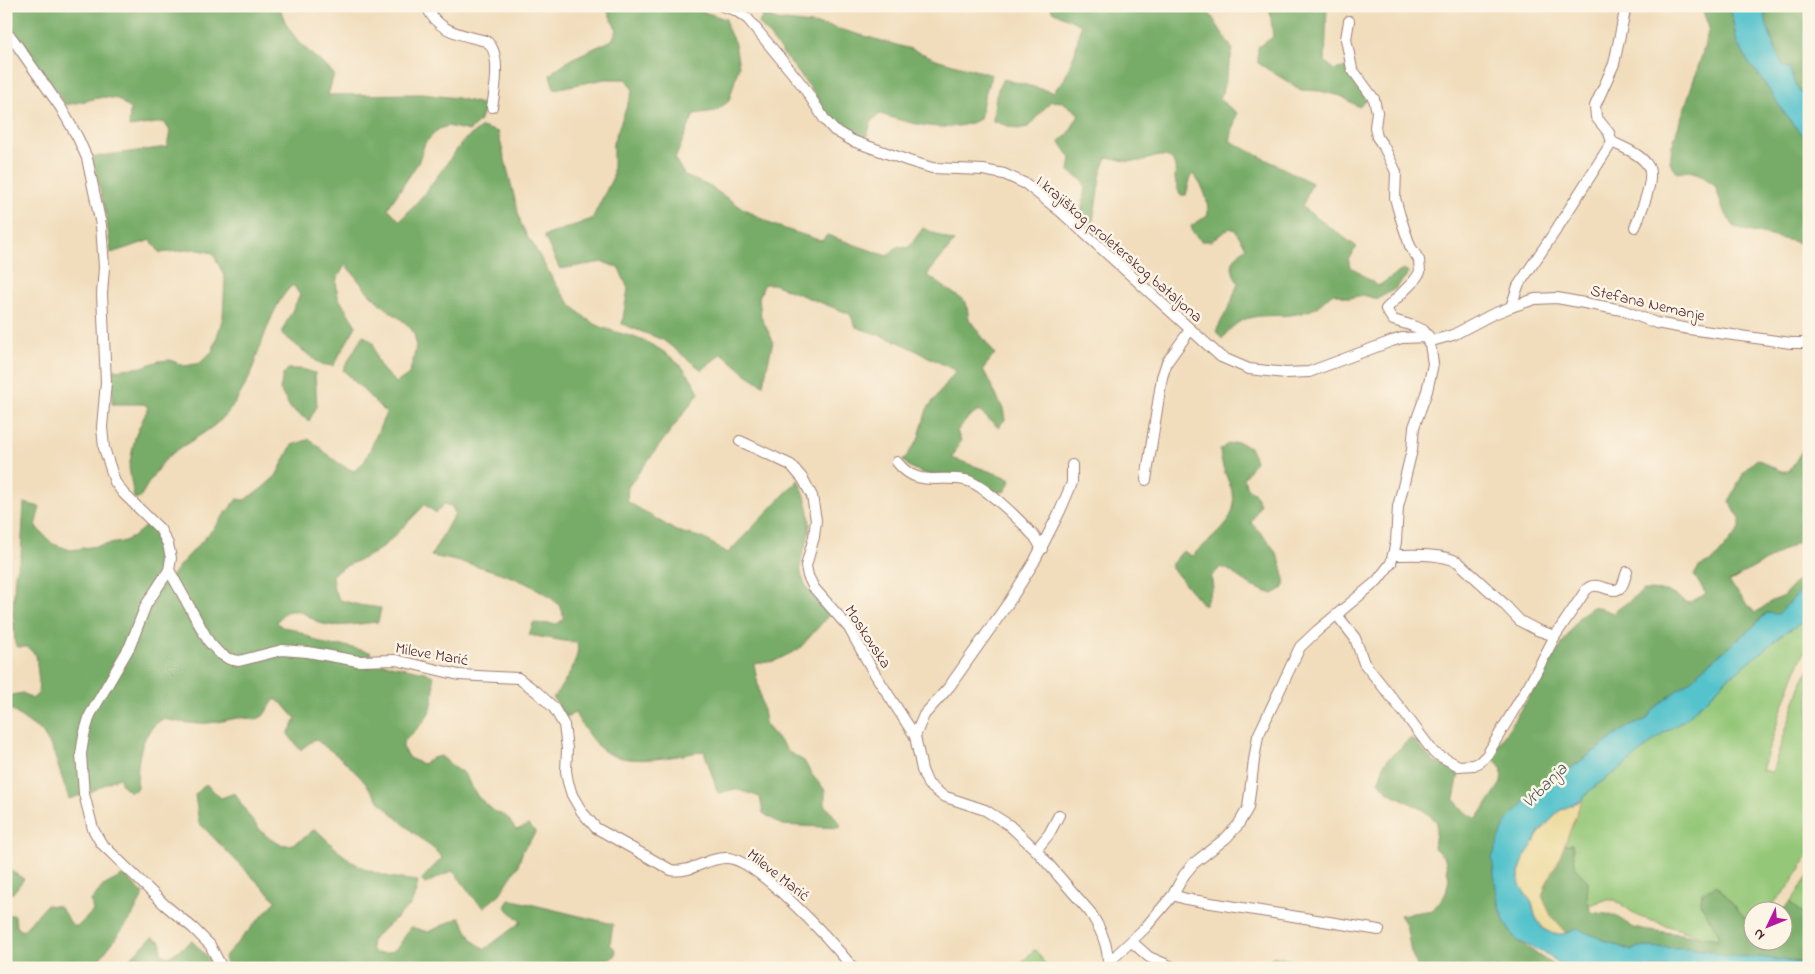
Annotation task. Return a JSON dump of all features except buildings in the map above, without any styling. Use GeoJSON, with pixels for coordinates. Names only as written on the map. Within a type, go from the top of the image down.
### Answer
{"type":"FeatureCollection","features":[{"type":"Feature","properties":{"kind":"street"},"geometry":{"type":"LineString","coordinates":[[427,6],[436,22],[446,29],[486,41],[490,44],[496,59],[492,107]]}},
{"type":"Feature","properties":{"kind":"street","name":"I krajiškog proleterskog bataljona"},"geometry":{"type":"LineString","coordinates":[[722,6],[735,10],[748,19],[803,86],[825,120],[834,130],[853,141],[932,168],[983,170],[1004,174],[1026,184],[1060,212],[1221,357],[1249,369],[1286,373],[1309,372],[1397,339],[1428,340]]}},
{"type":"Feature","properties":{"kind":"street"},"geometry":{"type":"LineString","coordinates":[[1626,6],[1614,64],[1595,106],[1596,117],[1609,134],[1612,142],[1632,151],[1648,165],[1651,173],[1635,227]]}},
{"type":"Feature","properties":{"kind":"street"},"geometry":{"type":"LineString","coordinates":[[1107,966],[1132,942],[1173,895],[1184,875],[1193,864],[1226,838],[1238,825],[1248,808],[1258,736],[1300,647],[1377,581],[1386,571],[1394,555],[1398,507],[1412,450],[1414,427],[1431,375],[1432,358],[1428,340],[1423,330],[1410,324],[1393,320],[1386,309],[1414,281],[1420,272],[1419,260],[1410,246],[1395,198],[1396,172],[1377,137],[1375,127],[1377,112],[1374,99],[1352,69],[1346,39],[1348,20]]}},
{"type":"Feature","properties":{"kind":"street"},"geometry":{"type":"LineString","coordinates":[[6,34],[12,38],[62,108],[87,158],[101,225],[104,267],[102,294],[106,382],[102,428],[104,448],[115,482],[123,493],[160,529],[168,544],[171,558],[169,570],[146,605],[130,646],[90,716],[81,754],[84,794],[93,829],[101,842],[165,905],[210,945],[222,968]]}},
{"type":"Feature","properties":{"kind":"street"},"geometry":{"type":"LineString","coordinates":[[1511,307],[1518,286],[1612,142]]}},
{"type":"Feature","properties":{"kind":"street","name":"Stefana Nemanje"},"geometry":{"type":"LineString","coordinates":[[1428,340],[1453,335],[1511,307],[1535,300],[1557,298],[1622,310],[1656,323],[1689,329],[1791,343],[1809,341]]}},
{"type":"Feature","properties":{"kind":"street"},"geometry":{"type":"LineString","coordinates":[[1146,480],[1166,362],[1190,330]]}},
{"type":"Feature","properties":{"kind":"street","name":"Moskovska"},"geometry":{"type":"LineString","coordinates":[[740,441],[790,465],[803,479],[812,496],[816,520],[814,538],[806,566],[808,576],[814,588],[849,628],[915,736],[925,780],[931,788],[943,796],[997,816],[1017,831],[1036,850],[1097,922],[1107,947],[1107,966]]}},
{"type":"Feature","properties":{"kind":"street"},"geometry":{"type":"LineString","coordinates":[[897,462],[904,471],[927,480],[967,480],[986,491],[1033,534],[1042,549]]}},
{"type":"Feature","properties":{"kind":"street"},"geometry":{"type":"LineString","coordinates":[[915,736],[924,715],[966,664],[1009,602],[1042,549],[1072,483],[1072,465]]}},
{"type":"Feature","properties":{"kind":"street"},"geometry":{"type":"LineString","coordinates":[[1394,555],[1432,557],[1458,562],[1503,602],[1520,621],[1537,630],[1555,636]]}},
{"type":"Feature","properties":{"kind":"street","name":"Mileve Marić"},"geometry":{"type":"LineString","coordinates":[[169,570],[209,642],[219,653],[229,659],[239,661],[282,650],[308,652],[358,661],[396,660],[459,675],[518,678],[554,708],[564,725],[567,748],[566,771],[572,795],[582,812],[596,828],[671,870],[686,870],[718,858],[726,857],[738,860],[792,902],[853,968]]}},
{"type":"Feature","properties":{"kind":"street"},"geometry":{"type":"LineString","coordinates":[[1337,615],[1355,638],[1364,663],[1434,753],[1459,766],[1474,765],[1480,762],[1486,755],[1534,676],[1555,636],[1588,587],[1597,586],[1612,590],[1618,589],[1621,587],[1627,572]]}},
{"type":"Feature","properties":{"kind":"street"},"geometry":{"type":"LineString","coordinates":[[1036,850],[1049,834],[1059,815]]}},
{"type":"Feature","properties":{"kind":"street"},"geometry":{"type":"LineString","coordinates":[[1173,895],[1186,899],[1379,930]]}},
{"type":"Feature","properties":{"kind":"street"},"geometry":{"type":"LineString","coordinates":[[1132,942],[1150,957],[1175,968]]}},
{"type":"Feature","properties":{"kind":"street"},"geometry":{"type":"LineString","coordinates":[[1107,947],[1114,950],[1122,950]]}},
{"type":"Feature","properties":{"kind":"green space"},"geometry":{"type":"Polygon","coordinates":[[[6,6],[280,6],[283,17],[294,36],[334,74],[328,95],[422,94],[457,98],[486,105],[479,122],[469,131],[448,126],[439,129],[425,143],[418,163],[388,208],[400,221],[425,193],[464,140],[482,127],[498,132],[521,224],[562,293],[578,311],[597,325],[641,340],[671,357],[687,373],[699,393],[628,487],[627,501],[676,531],[703,538],[728,553],[798,480],[804,492],[810,519],[809,532],[801,560],[802,577],[810,592],[830,614],[799,649],[775,661],[754,664],[766,726],[789,752],[804,761],[812,775],[825,790],[825,805],[840,823],[840,828],[782,825],[763,813],[760,797],[736,789],[718,793],[704,751],[665,758],[636,759],[622,758],[600,748],[586,732],[575,713],[566,717],[553,698],[574,664],[578,650],[577,643],[529,635],[533,623],[557,624],[564,619],[560,606],[547,595],[516,579],[481,567],[431,556],[455,513],[451,506],[444,504],[436,513],[425,505],[380,549],[343,567],[332,575],[334,590],[340,600],[381,608],[378,622],[330,625],[323,624],[304,613],[289,611],[281,616],[277,622],[282,627],[294,629],[325,645],[345,646],[370,652],[381,663],[425,672],[433,676],[433,697],[429,714],[403,742],[403,749],[409,758],[423,764],[432,758],[441,756],[457,770],[463,772],[478,797],[494,811],[507,817],[516,830],[529,825],[536,832],[523,850],[518,866],[500,894],[484,907],[452,871],[425,884],[421,880],[442,858],[380,802],[362,779],[342,759],[315,739],[300,750],[288,734],[296,719],[284,705],[275,699],[263,716],[255,720],[240,718],[196,723],[163,719],[155,725],[144,740],[139,759],[137,789],[130,792],[122,785],[119,777],[91,792],[69,799],[52,748],[42,732],[6,706],[6,699],[11,695],[23,693],[32,699],[38,694],[39,682],[36,655],[27,647],[18,647],[15,644],[13,614],[15,573],[21,556],[24,503],[40,507],[35,526],[53,544],[71,550],[122,542],[133,537],[148,524],[157,537],[162,550],[161,564],[155,579],[164,586],[237,499],[244,500],[260,490],[276,476],[292,445],[310,439],[336,461],[354,471],[365,461],[386,413],[343,370],[363,335],[373,342],[380,365],[396,383],[409,374],[416,345],[415,336],[411,329],[372,296],[345,265],[336,281],[338,297],[356,326],[333,366],[320,364],[281,333],[300,295],[293,285],[285,293],[272,315],[248,380],[235,403],[215,425],[168,457],[154,474],[139,499],[134,498],[129,467],[135,437],[148,408],[144,404],[112,404],[114,370],[142,367],[159,361],[170,360],[185,366],[200,363],[213,350],[223,317],[225,278],[213,253],[194,249],[160,253],[151,240],[111,253],[106,214],[92,157],[167,147],[170,131],[164,122],[129,127],[130,109],[118,99],[103,97],[66,105],[36,65],[21,41],[6,26],[6,6]]]}},
{"type":"Feature","properties":{"kind":"green space"},"geometry":{"type":"Polygon","coordinates":[[[607,6],[685,6],[726,19],[727,27],[735,44],[739,66],[729,101],[716,111],[694,114],[675,159],[685,176],[709,186],[773,225],[822,241],[827,235],[887,256],[898,246],[908,248],[923,228],[954,242],[927,275],[966,302],[969,319],[995,354],[983,369],[1003,409],[1005,420],[998,427],[979,411],[969,417],[957,431],[961,441],[952,458],[1011,479],[1005,491],[996,493],[970,475],[928,475],[911,468],[903,461],[918,440],[927,409],[956,371],[899,342],[856,327],[850,314],[773,284],[764,284],[759,298],[761,317],[773,341],[763,385],[746,374],[722,353],[702,370],[663,340],[622,324],[628,289],[619,268],[603,262],[560,269],[544,236],[592,219],[613,177],[613,143],[633,90],[626,79],[605,79],[554,89],[550,75],[571,59],[612,40],[617,30],[606,8],[607,6]]]}},
{"type":"Feature","properties":{"kind":"green space"},"geometry":{"type":"Polygon","coordinates":[[[1051,6],[1205,6],[1233,50],[1220,100],[1237,113],[1230,141],[1312,183],[1302,207],[1357,247],[1348,259],[1350,266],[1378,286],[1404,269],[1409,273],[1395,289],[1377,299],[1363,295],[1349,298],[1333,293],[1314,309],[1298,314],[1252,317],[1242,321],[1222,339],[1216,331],[1231,303],[1238,283],[1232,267],[1234,259],[1246,247],[1235,230],[1230,228],[1211,241],[1201,241],[1193,233],[1191,226],[1208,215],[1205,193],[1193,174],[1186,195],[1180,195],[1175,179],[1175,167],[1169,157],[1160,156],[1131,162],[1107,157],[1101,173],[1091,233],[1080,223],[1085,187],[1083,181],[1069,171],[1071,158],[1059,141],[1068,135],[1079,114],[1063,102],[1051,101],[1028,127],[1017,129],[993,121],[994,105],[1003,79],[1053,92],[1064,80],[1075,52],[1081,25],[1052,11],[1051,6]]]}},
{"type":"Feature","properties":{"kind":"green space"},"geometry":{"type":"Polygon","coordinates":[[[1268,6],[1327,6],[1325,61],[1334,70],[1347,67],[1367,100],[1359,107],[1341,96],[1320,91],[1301,90],[1258,63],[1258,47],[1273,37],[1268,6]]]}},
{"type":"Feature","properties":{"kind":"green space"},"geometry":{"type":"Polygon","coordinates":[[[1701,6],[1730,6],[1737,42],[1749,63],[1787,117],[1809,143],[1809,245],[1735,228],[1723,210],[1715,185],[1699,174],[1689,171],[1677,173],[1670,162],[1672,146],[1709,28],[1701,6]]]}},
{"type":"Feature","properties":{"kind":"green space"},"geometry":{"type":"Polygon","coordinates":[[[1765,6],[1809,6],[1809,101],[1796,86],[1790,68],[1784,68],[1768,29],[1765,6]]]}},
{"type":"Feature","properties":{"kind":"green space"},"geometry":{"type":"Polygon","coordinates":[[[763,15],[777,20],[828,26],[911,49],[939,60],[992,75],[984,97],[980,119],[968,124],[943,127],[918,124],[880,114],[872,121],[865,141],[844,131],[828,115],[809,86],[759,23],[763,15]]]}},
{"type":"Feature","properties":{"kind":"green space"},"geometry":{"type":"Polygon","coordinates":[[[288,369],[302,369],[315,373],[317,406],[309,421],[291,409],[280,390],[283,375],[288,369]]]}},
{"type":"Feature","properties":{"kind":"green space"},"geometry":{"type":"Polygon","coordinates":[[[1809,440],[1809,534],[1729,582],[1755,613],[1772,601],[1782,597],[1809,568],[1809,583],[1778,614],[1766,613],[1754,626],[1689,682],[1655,708],[1647,719],[1626,728],[1526,801],[1497,896],[1504,920],[1511,933],[1518,941],[1557,968],[1418,968],[1411,952],[1406,924],[1400,915],[1433,910],[1446,893],[1449,879],[1445,858],[1434,848],[1437,822],[1422,809],[1388,792],[1379,781],[1385,762],[1411,738],[1433,761],[1459,773],[1454,799],[1462,810],[1477,819],[1501,783],[1502,770],[1492,755],[1580,616],[1594,606],[1613,613],[1644,590],[1667,591],[1688,603],[1706,594],[1694,575],[1699,567],[1714,560],[1740,529],[1740,518],[1729,502],[1745,470],[1757,459],[1781,471],[1789,471],[1809,440]]]}},
{"type":"Feature","properties":{"kind":"green space"},"geometry":{"type":"Polygon","coordinates":[[[1238,442],[1250,447],[1255,461],[1244,478],[1247,488],[1254,492],[1260,504],[1251,523],[1275,552],[1282,569],[1284,588],[1273,594],[1251,586],[1227,569],[1221,567],[1211,577],[1213,587],[1204,606],[1170,566],[1183,551],[1192,556],[1221,529],[1232,514],[1234,505],[1233,495],[1222,463],[1220,450],[1226,445],[1238,442]]]}},
{"type":"Feature","properties":{"kind":"green space"},"geometry":{"type":"Polygon","coordinates":[[[1809,616],[1809,646],[1804,653],[1791,684],[1762,770],[1772,772],[1800,687],[1809,669],[1809,855],[1788,888],[1775,902],[1742,902],[1742,914],[1717,885],[1700,903],[1718,933],[1719,939],[1703,937],[1640,917],[1614,900],[1605,900],[1589,905],[1587,900],[1588,881],[1576,869],[1572,844],[1563,845],[1582,800],[1590,790],[1629,762],[1662,734],[1683,721],[1707,700],[1723,682],[1781,635],[1809,616]]]}},
{"type":"Feature","properties":{"kind":"green space"},"geometry":{"type":"Polygon","coordinates":[[[206,784],[221,798],[235,793],[255,824],[277,843],[293,844],[315,829],[342,854],[359,866],[383,875],[418,881],[411,905],[372,939],[371,948],[375,953],[393,951],[397,948],[410,927],[429,932],[460,917],[473,941],[485,949],[521,922],[505,907],[509,899],[613,924],[610,944],[616,950],[615,956],[598,963],[595,968],[227,968],[224,957],[276,901],[199,823],[195,795],[206,784]]]}},
{"type":"Feature","properties":{"kind":"green space"},"geometry":{"type":"Polygon","coordinates":[[[1572,844],[1576,869],[1588,881],[1587,900],[1591,912],[1614,915],[1634,928],[1718,939],[1718,933],[1700,903],[1703,892],[1717,885],[1742,914],[1742,952],[1792,952],[1792,905],[1809,920],[1809,964],[1759,957],[1725,956],[1710,951],[1688,948],[1639,947],[1631,951],[1577,929],[1566,933],[1551,916],[1542,896],[1563,845],[1572,844]]]}},
{"type":"Feature","properties":{"kind":"green space"},"geometry":{"type":"Polygon","coordinates":[[[6,868],[24,879],[12,894],[6,891],[6,868]]]}},
{"type":"Feature","properties":{"kind":"green space"},"geometry":{"type":"Polygon","coordinates":[[[124,875],[144,894],[130,920],[98,961],[106,968],[6,968],[6,915],[15,915],[16,927],[23,931],[46,905],[59,906],[73,926],[78,926],[93,911],[91,901],[103,886],[124,875]]]}},
{"type":"Feature","properties":{"kind":"green space"},"geometry":{"type":"Polygon","coordinates":[[[1809,875],[1809,920],[1791,902],[1809,875]]]}},
{"type":"Feature","properties":{"kind":"green space"},"geometry":{"type":"Polygon","coordinates":[[[152,937],[161,942],[161,954],[169,957],[192,941],[210,960],[213,968],[120,968],[152,937]]]}},
{"type":"Feature","properties":{"kind":"green space"},"geometry":{"type":"Polygon","coordinates":[[[1034,950],[1037,951],[1047,968],[1017,968],[1034,950]]]}},
{"type":"Feature","properties":{"kind":"green space"},"geometry":{"type":"Polygon","coordinates":[[[1273,956],[1295,961],[1313,968],[1267,968],[1269,960],[1273,956]]]}},
{"type":"Feature","properties":{"kind":"sand"},"geometry":{"type":"Polygon","coordinates":[[[1582,800],[1557,864],[1542,896],[1551,916],[1566,933],[1561,935],[1552,934],[1541,926],[1536,918],[1532,903],[1520,884],[1520,869],[1528,851],[1553,817],[1563,808],[1582,800]]]}},
{"type":"Feature","properties":{"kind":"water"},"geometry":{"type":"Polygon","coordinates":[[[1730,6],[1765,6],[1768,29],[1777,54],[1784,67],[1790,68],[1796,86],[1809,101],[1809,143],[1787,117],[1749,63],[1737,42],[1730,6]]]}},
{"type":"Feature","properties":{"kind":"water"},"geometry":{"type":"Polygon","coordinates":[[[1809,583],[1809,616],[1781,635],[1723,682],[1707,700],[1683,721],[1662,734],[1629,762],[1590,790],[1582,800],[1559,811],[1537,835],[1525,856],[1519,873],[1519,883],[1531,901],[1535,916],[1543,929],[1553,934],[1564,934],[1577,929],[1631,951],[1639,947],[1688,948],[1710,951],[1725,956],[1759,957],[1809,964],[1809,968],[1571,968],[1558,964],[1550,956],[1518,941],[1504,920],[1497,896],[1492,858],[1506,822],[1526,801],[1626,728],[1647,719],[1655,708],[1689,682],[1767,613],[1778,614],[1809,583]]]}},
{"type":"Feature","properties":{"kind":"water label","name":"Vrbanja"},"geometry":{"type":"Point","coordinates":[1544,785]}}]}
